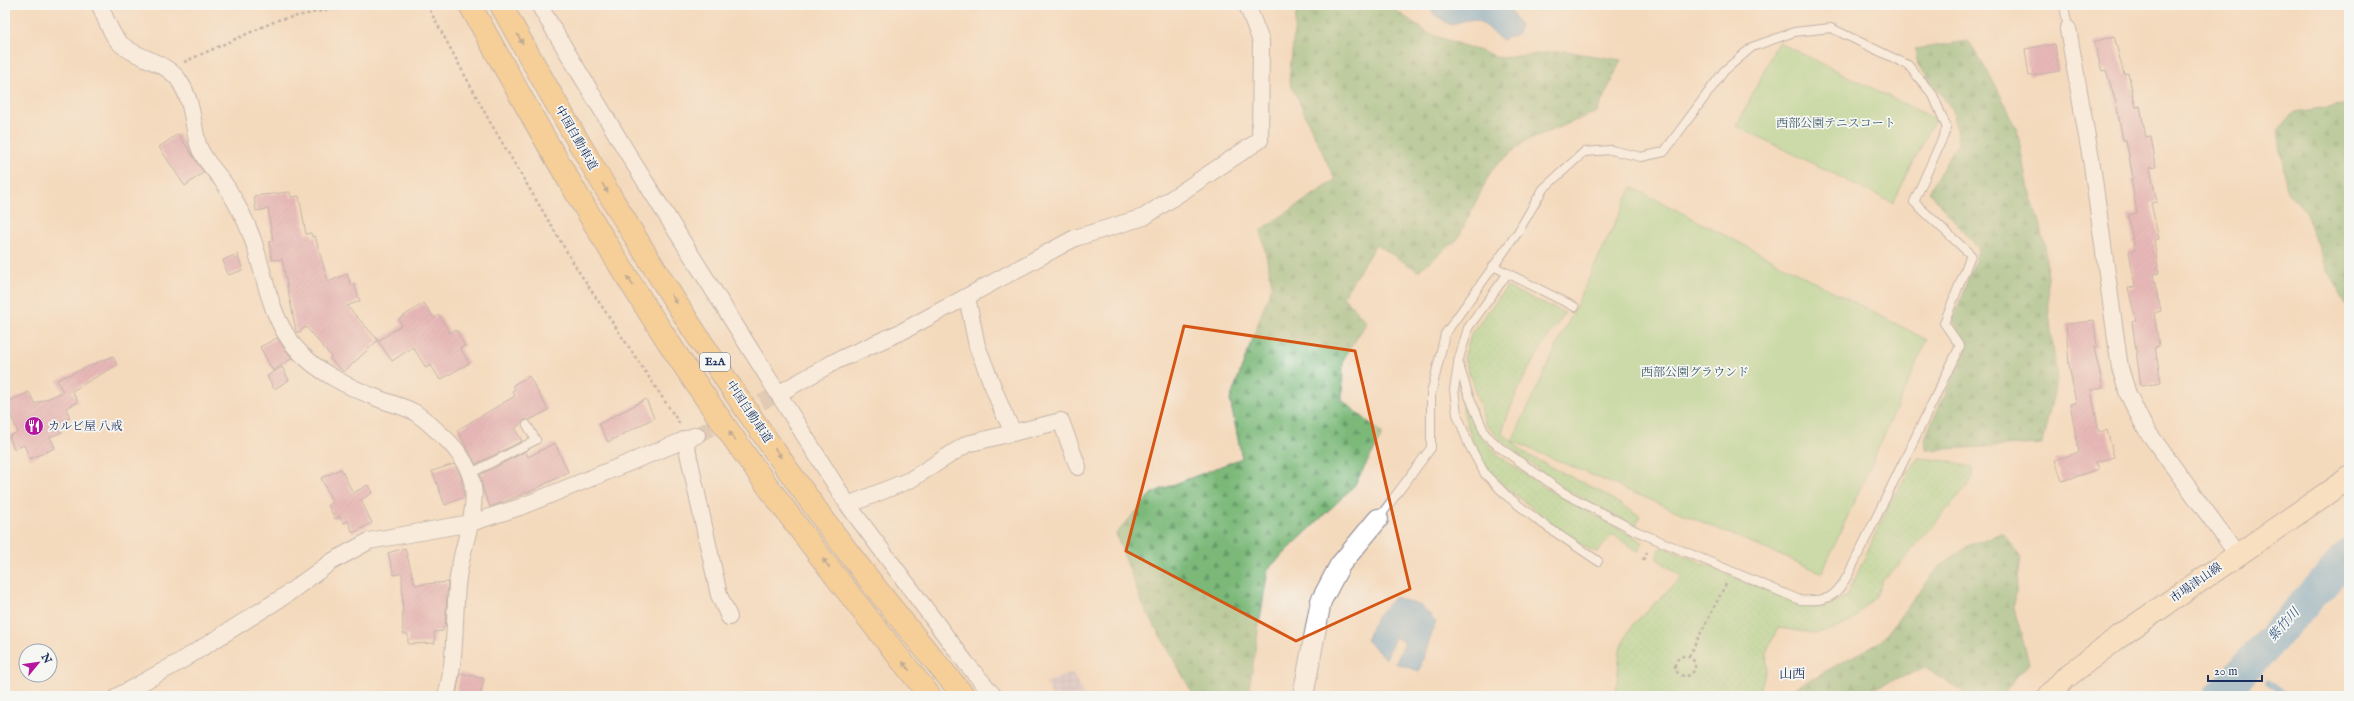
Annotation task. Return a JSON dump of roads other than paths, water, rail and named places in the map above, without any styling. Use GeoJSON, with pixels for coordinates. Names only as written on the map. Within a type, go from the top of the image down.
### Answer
{"type":"FeatureCollection","features":[{"type":"Feature","properties":{"kind":"highway","name":"E2A"},"geometry":{"type":"LineString","coordinates":[[470,5],[528,110],[608,246],[697,385],[786,512],[930,696]]}},
{"type":"Feature","properties":{"kind":"highway","name":"中国自動車道"},"geometry":{"type":"LineString","coordinates":[[501,5],[552,98],[634,237],[721,370],[811,502],[906,627],[964,696]]}},
{"type":"Feature","properties":{"kind":"main road","name":"市場津山線"},"geometry":{"type":"LineString","coordinates":[[2050,696],[2065,678],[2236,554],[2349,478]]}},
{"type":"Feature","properties":{"kind":"street"},"geometry":{"type":"LineString","coordinates":[[100,5],[109,27],[117,40],[128,50],[166,69],[179,80],[190,101],[198,145],[205,159],[222,181],[241,211],[257,249],[271,306],[286,335],[314,366],[379,398],[414,412],[459,451],[471,474],[474,493],[470,523],[458,582],[452,670],[446,696]]}},
{"type":"Feature","properties":{"kind":"street"},"geometry":{"type":"LineString","coordinates":[[539,5],[631,159],[848,505],[966,663],[994,696]]}},
{"type":"Feature","properties":{"kind":"street"},"geometry":{"type":"LineString","coordinates":[[778,394],[836,361],[903,331],[1075,238],[1144,218],[1260,140],[1262,41],[1247,5]]}},
{"type":"Feature","properties":{"kind":"street"},"geometry":{"type":"LineString","coordinates":[[2068,29],[2092,165],[2120,368],[2128,394],[2145,428],[2236,554]]}},
{"type":"Feature","properties":{"kind":"street"},"geometry":{"type":"LineString","coordinates":[[966,297],[977,346],[1003,412],[1014,433]]}},
{"type":"Feature","properties":{"kind":"street"},"geometry":{"type":"LineString","coordinates":[[848,505],[910,480],[967,444],[1061,421],[1078,467]]}},
{"type":"Feature","properties":{"kind":"street"},"geometry":{"type":"LineString","coordinates":[[118,696],[182,661],[283,597],[331,562],[369,541],[470,523],[520,507],[691,437],[719,595],[729,617]]}},
{"type":"Feature","properties":{"kind":"street"},"geometry":{"type":"LineString","coordinates":[[1303,696],[1321,601],[1340,565],[1378,518]]}},
{"type":"Feature","properties":{"kind":"lane"},"geometry":{"type":"LineString","coordinates":[[2064,5],[2068,29]]}},
{"type":"Feature","properties":{"kind":"lane"},"geometry":{"type":"LineString","coordinates":[[1378,518],[1431,448],[1431,394],[1445,334],[1518,232],[1543,189],[1584,152],[1611,150],[1641,157],[1664,152],[1724,71],[1752,47],[1794,32],[1831,28],[1908,65],[1933,95],[1947,128],[1914,202],[1971,255],[1944,323],[1960,346],[1848,575],[1838,592],[1821,601],[1800,600],[1630,528],[1564,493],[1499,447],[1485,434],[1467,391],[1458,362]]}},
{"type":"Feature","properties":{"kind":"lane"},"geometry":{"type":"LineString","coordinates":[[1493,266],[1575,307]]}},
{"type":"Feature","properties":{"kind":"lane"},"geometry":{"type":"LineString","coordinates":[[1508,273],[1468,328],[1458,362],[1454,390],[1457,414],[1469,445],[1485,474],[1507,496],[1540,522],[1598,561]]}},
{"type":"Feature","properties":{"kind":"lane"},"geometry":{"type":"LineString","coordinates":[[471,474],[536,440],[527,425]]}},
{"type":"Feature","properties":{"kind":"water"},"geometry":{"type":"Polygon","coordinates":[[[1427,5],[1507,5],[1520,25],[1518,34],[1501,40],[1489,28],[1479,21],[1467,20],[1451,25],[1435,15],[1427,5]]]}},
{"type":"Feature","properties":{"kind":"water"},"geometry":{"type":"Polygon","coordinates":[[[1395,597],[1421,606],[1436,621],[1419,671],[1395,663],[1405,643],[1395,637],[1386,659],[1366,640],[1377,616],[1395,597]]]}},
{"type":"Feature","properties":{"kind":"waterway","name":"紫竹川"},"geometry":{"type":"LineString","coordinates":[[2220,696],[2349,554]]}},
{"type":"Feature","properties":{"kind":"waterway"},"geometry":{"type":"LineString","coordinates":[[2268,682],[2285,696]]}},
{"type":"Feature","properties":{"kind":"tunnel"},"geometry":{"type":"LineString","coordinates":[[697,435],[778,394]]}},
{"type":"Feature","properties":{"kind":"place","name":"カルビ屋 八戒"},"geometry":{"type":"Point","coordinates":[34,426]}},
{"type":"Feature","properties":{"kind":"district","name":"山西"},"geometry":{"type":"Point","coordinates":[1792,674]}},
{"type":"Feature","properties":{"kind":"park label","name":"西部公園テニスコート"},"geometry":{"type":"Point","coordinates":[1836,123]}},
{"type":"Feature","properties":{"kind":"park label","name":"西部公園グラウンド"},"geometry":{"type":"Point","coordinates":[1695,372]}}]}
